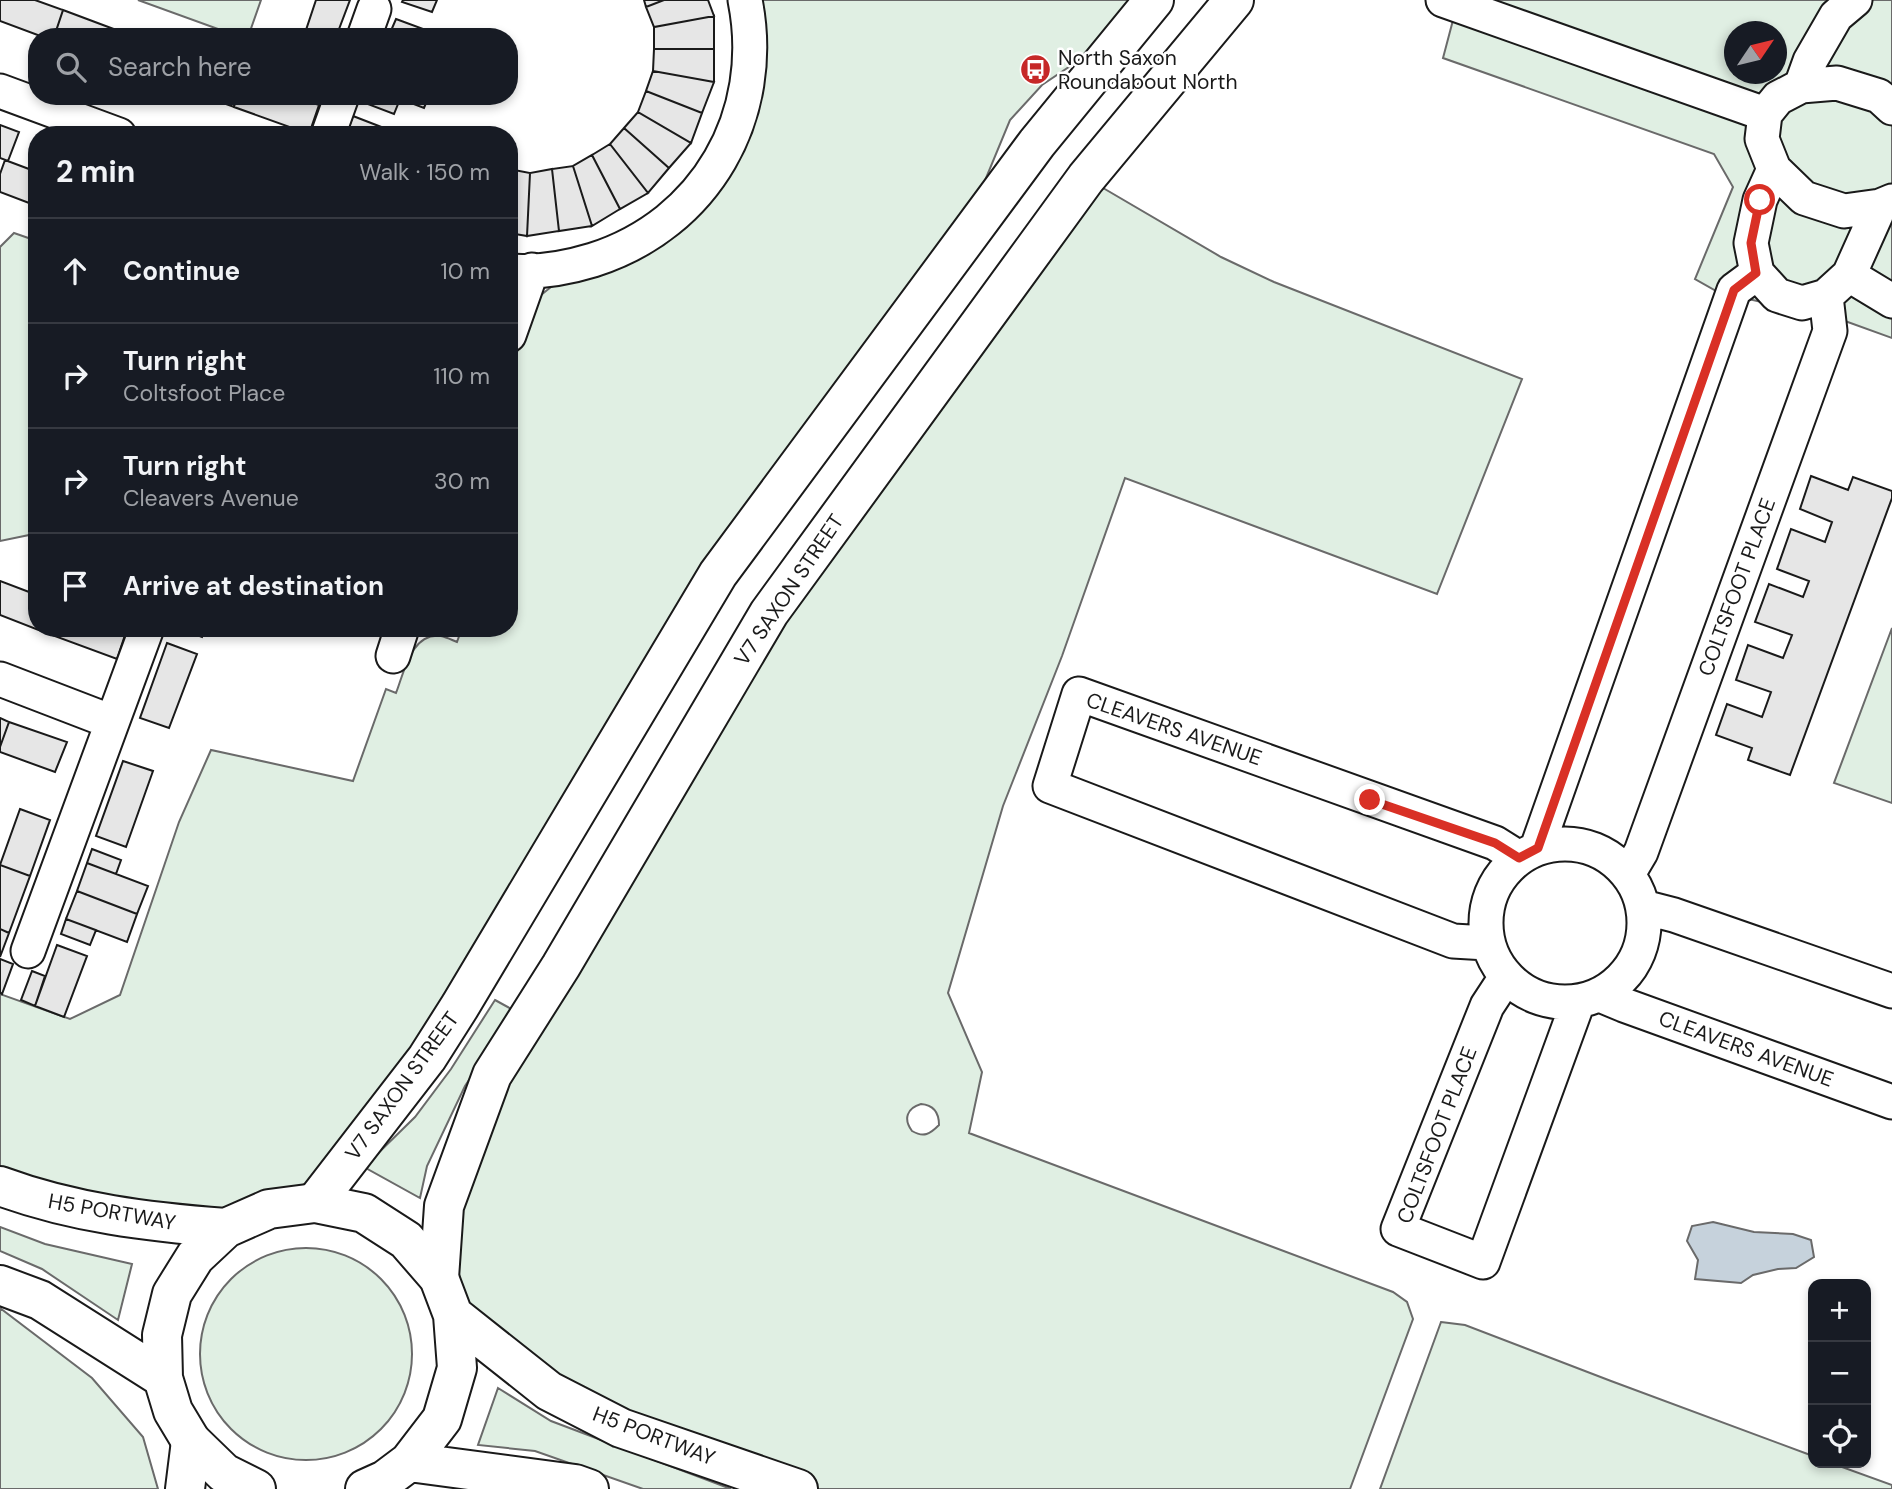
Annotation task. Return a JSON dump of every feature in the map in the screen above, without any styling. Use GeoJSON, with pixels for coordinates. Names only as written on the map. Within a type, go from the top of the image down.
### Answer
{"type":"FeatureCollection","features":[{"type":"Feature","properties":{"kind":"street"},"geometry":{"type":"LineString","coordinates":[[521,270],[576,265],[624,248],[652,233],[691,200],[727,147],[744,100],[750,52],[745,0]]}},
{"type":"Feature","properties":{"kind":"street","name":"V7 SAXON STREET"},"geometry":{"type":"LineString","coordinates":[[315,1203],[427,1058],[718,574],[1037,143],[1154,0]]}},
{"type":"Feature","properties":{"kind":"street","name":"V7 SAXON STREET"},"geometry":{"type":"LineString","coordinates":[[439,1278],[444,1206],[492,1075],[561,966],[769,613],[1086,178],[1234,0]]}},
{"type":"Feature","properties":{"kind":"street"},"geometry":{"type":"LineString","coordinates":[[1443,0],[1765,114]]}},
{"type":"Feature","properties":{"kind":"street"},"geometry":{"type":"LineString","coordinates":[[1801,86],[1835,5]]}},
{"type":"Feature","properties":{"kind":"street"},"geometry":{"type":"LineString","coordinates":[[1886,203],[1844,211],[1804,198],[1774,169],[1762,139],[1765,114],[1778,98],[1801,86],[1837,83],[1879,96],[1892,108]]}},
{"type":"Feature","properties":{"kind":"street"},"geometry":{"type":"LineString","coordinates":[[0,91],[28,101]]}},
{"type":"Feature","properties":{"kind":"street"},"geometry":{"type":"LineString","coordinates":[[38,105],[95,126]]}},
{"type":"Feature","properties":{"kind":"street"},"geometry":{"type":"LineString","coordinates":[[331,126],[339,105]]}},
{"type":"Feature","properties":{"kind":"street"},"geometry":{"type":"LineString","coordinates":[[1774,169],[1760,200],[1751,243],[1756,273],[1777,295],[1802,303],[1838,285],[1886,203]]}},
{"type":"Feature","properties":{"kind":"street"},"geometry":{"type":"LineString","coordinates":[[1528,853],[1734,290],[1756,273]]}},
{"type":"Feature","properties":{"kind":"street"},"geometry":{"type":"LineString","coordinates":[[1838,285],[1892,301]]}},
{"type":"Feature","properties":{"kind":"street","name":"COLTSFOOT PLACE"},"geometry":{"type":"LineString","coordinates":[[1628,874],[1641,852],[1830,331],[1838,285]]}},
{"type":"Feature","properties":{"kind":"street"},"geometry":{"type":"LineString","coordinates":[[28,951],[145,637]]}},
{"type":"Feature","properties":{"kind":"street"},"geometry":{"type":"LineString","coordinates":[[0,679],[112,722]]}},
{"type":"Feature","properties":{"kind":"street","name":"CLEAVERS AVENUE"},"geometry":{"type":"LineString","coordinates":[[1487,943],[1453,941],[1050,786],[1079,694],[1528,853]]}},
{"type":"Feature","properties":{"kind":"street"},"geometry":{"type":"LineString","coordinates":[[1562,843],[1587,846],[1609,857],[1628,874],[1637,890],[1643,907],[1644,934],[1636,958],[1621,979],[1589,998],[1552,1002],[1527,993],[1506,977],[1494,962],[1487,943],[1485,919],[1490,895],[1501,874],[1528,853],[1562,843]]}},
{"type":"Feature","properties":{"kind":"street"},"geometry":{"type":"LineString","coordinates":[[1643,907],[1674,915],[1892,991]]}},
{"type":"Feature","properties":{"kind":"street","name":"COLTSFOOT PLACE"},"geometry":{"type":"LineString","coordinates":[[1506,977],[1486,1006],[1398,1229],[1483,1262],[1589,998]]}},
{"type":"Feature","properties":{"kind":"street","name":"CLEAVERS AVENUE"},"geometry":{"type":"LineString","coordinates":[[1589,998],[1637,1010],[1892,1102]]}},
{"type":"Feature","properties":{"kind":"street","name":"H5 PORTWAY"},"geometry":{"type":"LineString","coordinates":[[0,1186],[72,1209],[154,1222],[226,1228]]}},
{"type":"Feature","properties":{"kind":"street"},"geometry":{"type":"LineString","coordinates":[[256,1489],[224,1473],[191,1441],[173,1411],[163,1378],[162,1335],[172,1294],[195,1257],[226,1228],[269,1209],[315,1203],[364,1213],[407,1240],[439,1278],[453,1315],[457,1368],[442,1419],[410,1462],[385,1480],[365,1489]]}},
{"type":"Feature","properties":{"kind":"street"},"geometry":{"type":"LineString","coordinates":[[0,1285],[40,1300],[163,1378]]}},
{"type":"Feature","properties":{"kind":"street","name":"H5 PORTWAY"},"geometry":{"type":"LineString","coordinates":[[453,1315],[549,1391],[621,1428],[798,1489]]}},
{"type":"Feature","properties":{"kind":"street"},"geometry":{"type":"LineString","coordinates":[[185,1489],[191,1441]]}},
{"type":"Feature","properties":{"kind":"street"},"geometry":{"type":"LineString","coordinates":[[410,1462],[575,1484],[589,1489]]}},
{"type":"Feature","properties":{"kind":"green space"},"geometry":{"type":"Polygon","coordinates":[[[138,0],[261,0],[251,28],[215,28],[138,0]]]}},
{"type":"Feature","properties":{"kind":"green space"},"geometry":{"type":"Polygon","coordinates":[[[760,0],[1153,0],[1136,22],[1042,85],[1010,120],[955,253],[315,1203],[226,1228],[0,1186],[0,994],[70,1019],[120,995],[179,822],[211,750],[353,781],[386,689],[396,693],[410,656],[422,640],[444,637],[457,642],[459,637],[518,637],[518,350],[534,306],[541,295],[551,287],[687,222],[760,0]]]}},
{"type":"Feature","properties":{"kind":"green space"},"geometry":{"type":"Polygon","coordinates":[[[1461,0],[1892,0],[1892,338],[1845,321],[1718,292],[1695,279],[1733,187],[1714,154],[1443,58],[1457,5],[1461,0]]]}},
{"type":"Feature","properties":{"kind":"green space"},"geometry":{"type":"Polygon","coordinates":[[[1086,178],[1221,257],[1274,282],[1522,379],[1437,594],[1125,478],[1062,656],[1003,806],[948,993],[982,1072],[969,1133],[1393,1292],[1407,1302],[1413,1319],[1350,1489],[798,1489],[621,1428],[453,1315],[444,1206],[492,1075],[696,734],[1086,178]],[[921,1104],[912,1108],[907,1118],[912,1131],[923,1135],[939,1125],[935,1110],[921,1104]]]}},
{"type":"Feature","properties":{"kind":"green space"},"geometry":{"type":"Polygon","coordinates":[[[14,233],[28,238],[28,535],[0,541],[0,247],[14,233]]]}},
{"type":"Feature","properties":{"kind":"green space"},"geometry":{"type":"Polygon","coordinates":[[[1892,628],[1892,803],[1834,783],[1892,628]]]}},
{"type":"Feature","properties":{"kind":"green space"},"geometry":{"type":"Polygon","coordinates":[[[495,1000],[515,1011],[465,1086],[427,1166],[420,1198],[364,1167],[415,1117],[451,1069],[495,1000]]]}},
{"type":"Feature","properties":{"kind":"green space"},"geometry":{"type":"Polygon","coordinates":[[[0,1227],[45,1244],[132,1264],[118,1320],[42,1269],[0,1251],[0,1227]]]}},
{"type":"Feature","properties":{"kind":"green space"},"geometry":{"type":"Polygon","coordinates":[[[306,1248],[347,1256],[381,1279],[404,1313],[412,1354],[404,1395],[381,1429],[347,1452],[306,1460],[265,1452],[231,1429],[208,1395],[200,1354],[208,1313],[231,1279],[265,1256],[306,1248]]]}},
{"type":"Feature","properties":{"kind":"green space"},"geometry":{"type":"Polygon","coordinates":[[[0,1308],[92,1378],[143,1437],[158,1489],[0,1489],[0,1308]]]}},
{"type":"Feature","properties":{"kind":"green space"},"geometry":{"type":"Polygon","coordinates":[[[1441,1322],[1465,1325],[1808,1454],[1808,1468],[1845,1468],[1892,1485],[1892,1489],[1380,1489],[1441,1322]]]}},
{"type":"Feature","properties":{"kind":"green space"},"geometry":{"type":"Polygon","coordinates":[[[498,1388],[551,1421],[731,1489],[643,1489],[535,1451],[478,1445],[498,1388]]]}},
{"type":"Feature","properties":{"kind":"shaded area"},"geometry":{"type":"Polygon","coordinates":[[[1713,1222],[1754,1232],[1793,1234],[1811,1240],[1814,1257],[1796,1268],[1753,1275],[1741,1283],[1695,1279],[1698,1260],[1687,1241],[1692,1226],[1713,1222]]]}},
{"type":"Feature","properties":{"kind":"building"},"geometry":{"type":"Polygon","coordinates":[[[0,0],[35,0],[63,10],[57,28],[28,28],[28,31],[0,21],[0,0]]]}},
{"type":"Feature","properties":{"kind":"building"},"geometry":{"type":"Polygon","coordinates":[[[316,0],[350,0],[339,28],[307,28],[316,0]]]}},
{"type":"Feature","properties":{"kind":"building"},"geometry":{"type":"Polygon","coordinates":[[[437,0],[432,12],[402,2],[437,0]]]}},
{"type":"Feature","properties":{"kind":"building"},"geometry":{"type":"Polygon","coordinates":[[[644,0],[664,0],[646,7],[644,0]]]}},
{"type":"Feature","properties":{"kind":"building"},"geometry":{"type":"Polygon","coordinates":[[[664,0],[708,0],[714,16],[654,27],[646,7],[664,0]]]}},
{"type":"Feature","properties":{"kind":"building"},"geometry":{"type":"Polygon","coordinates":[[[63,10],[111,28],[57,28],[63,10]]]}},
{"type":"Feature","properties":{"kind":"building"},"geometry":{"type":"Polygon","coordinates":[[[714,16],[714,49],[654,49],[654,27],[714,16]]]}},
{"type":"Feature","properties":{"kind":"building"},"geometry":{"type":"Polygon","coordinates":[[[396,19],[421,28],[392,28],[396,19]]]}},
{"type":"Feature","properties":{"kind":"building"},"geometry":{"type":"Polygon","coordinates":[[[654,49],[714,49],[714,82],[653,71],[654,49]]]}},
{"type":"Feature","properties":{"kind":"building"},"geometry":{"type":"Polygon","coordinates":[[[653,71],[714,82],[702,113],[646,91],[653,71]]]}},
{"type":"Feature","properties":{"kind":"building"},"geometry":{"type":"Polygon","coordinates":[[[646,91],[702,113],[691,143],[638,112],[646,91]]]}},
{"type":"Feature","properties":{"kind":"building"},"geometry":{"type":"Polygon","coordinates":[[[319,105],[312,126],[287,126],[234,107],[319,105]]]}},
{"type":"Feature","properties":{"kind":"building"},"geometry":{"type":"Polygon","coordinates":[[[370,105],[398,105],[394,114],[370,105]]]}},
{"type":"Feature","properties":{"kind":"building"},"geometry":{"type":"Polygon","coordinates":[[[638,112],[691,143],[669,168],[624,128],[638,112]]]}},
{"type":"Feature","properties":{"kind":"building"},"geometry":{"type":"Polygon","coordinates":[[[353,116],[379,126],[349,126],[353,116]]]}},
{"type":"Feature","properties":{"kind":"building"},"geometry":{"type":"Polygon","coordinates":[[[0,125],[19,132],[8,161],[0,158],[0,125]]]}},
{"type":"Feature","properties":{"kind":"building"},"geometry":{"type":"Polygon","coordinates":[[[624,128],[669,168],[648,193],[610,144],[624,128]]]}},
{"type":"Feature","properties":{"kind":"building"},"geometry":{"type":"Polygon","coordinates":[[[610,144],[648,193],[620,209],[592,155],[610,144]]]}},
{"type":"Feature","properties":{"kind":"building"},"geometry":{"type":"Polygon","coordinates":[[[592,155],[620,209],[592,226],[573,166],[592,155]]]}},
{"type":"Feature","properties":{"kind":"building"},"geometry":{"type":"Polygon","coordinates":[[[5,160],[28,169],[28,203],[0,192],[0,174],[5,160]]]}},
{"type":"Feature","properties":{"kind":"building"},"geometry":{"type":"Polygon","coordinates":[[[573,166],[592,226],[559,231],[552,169],[573,166]]]}},
{"type":"Feature","properties":{"kind":"building"},"geometry":{"type":"Polygon","coordinates":[[[552,169],[559,231],[527,236],[530,173],[552,169]]]}},
{"type":"Feature","properties":{"kind":"building"},"geometry":{"type":"Polygon","coordinates":[[[518,171],[530,173],[527,236],[518,234],[518,171]]]}},
{"type":"Feature","properties":{"kind":"building"},"geometry":{"type":"Polygon","coordinates":[[[1811,476],[1848,490],[1853,477],[1892,491],[1892,498],[1790,775],[1748,760],[1752,748],[1716,735],[1727,704],[1762,717],[1771,692],[1736,680],[1748,645],[1783,658],[1792,635],[1755,622],[1769,584],[1803,597],[1809,581],[1777,569],[1791,529],[1825,542],[1832,522],[1800,509],[1811,476]]]}},
{"type":"Feature","properties":{"kind":"building"},"geometry":{"type":"Polygon","coordinates":[[[0,581],[28,592],[28,626],[0,615],[0,581]]]}},
{"type":"Feature","properties":{"kind":"building"},"geometry":{"type":"Polygon","coordinates":[[[57,637],[124,637],[117,659],[57,637]]]}},
{"type":"Feature","properties":{"kind":"building"},"geometry":{"type":"Polygon","coordinates":[[[167,643],[197,654],[169,728],[140,718],[167,643]]]}},
{"type":"Feature","properties":{"kind":"building"},"geometry":{"type":"Polygon","coordinates":[[[0,718],[9,722],[0,747],[0,718]]]}},
{"type":"Feature","properties":{"kind":"building"},"geometry":{"type":"Polygon","coordinates":[[[9,722],[67,742],[55,772],[0,752],[9,722]]]}},
{"type":"Feature","properties":{"kind":"building"},"geometry":{"type":"Polygon","coordinates":[[[123,761],[153,771],[126,847],[96,836],[123,761]]]}},
{"type":"Feature","properties":{"kind":"building"},"geometry":{"type":"Polygon","coordinates":[[[20,809],[50,820],[30,876],[0,865],[20,809]]]}},
{"type":"Feature","properties":{"kind":"building"},"geometry":{"type":"Polygon","coordinates":[[[92,849],[121,860],[116,874],[87,863],[92,849]]]}},
{"type":"Feature","properties":{"kind":"building"},"geometry":{"type":"Polygon","coordinates":[[[87,863],[148,886],[137,914],[77,891],[87,863]]]}},
{"type":"Feature","properties":{"kind":"building"},"geometry":{"type":"Polygon","coordinates":[[[0,865],[30,876],[9,933],[0,929],[0,865]]]}},
{"type":"Feature","properties":{"kind":"building"},"geometry":{"type":"Polygon","coordinates":[[[77,891],[137,914],[127,942],[66,919],[77,891]]]}},
{"type":"Feature","properties":{"kind":"building"},"geometry":{"type":"Polygon","coordinates":[[[66,919],[96,930],[90,945],[61,934],[66,919]]]}},
{"type":"Feature","properties":{"kind":"building"},"geometry":{"type":"Polygon","coordinates":[[[0,929],[9,933],[0,957],[0,929]]]}},
{"type":"Feature","properties":{"kind":"building"},"geometry":{"type":"Polygon","coordinates":[[[57,945],[87,956],[64,1017],[35,1006],[57,945]]]}},
{"type":"Feature","properties":{"kind":"building"},"geometry":{"type":"Polygon","coordinates":[[[0,959],[13,964],[2,994],[0,993],[0,959]]]}},
{"type":"Feature","properties":{"kind":"building"},"geometry":{"type":"Polygon","coordinates":[[[32,971],[45,976],[35,1006],[21,1000],[32,971]]]}},
{"type":"Feature","properties":{"kind":"place","name":"North Saxon Roundabout North"},"geometry":{"type":"Point","coordinates":[1035,70]}},
{"type":"Feature","properties":{"kind":"route"},"geometry":{"type":"LineString","coordinates":[[1370,800],[1495,843],[1519,858],[1538,848],[1734,290],[1756,273],[1751,243],[1760,200]]}}]}
